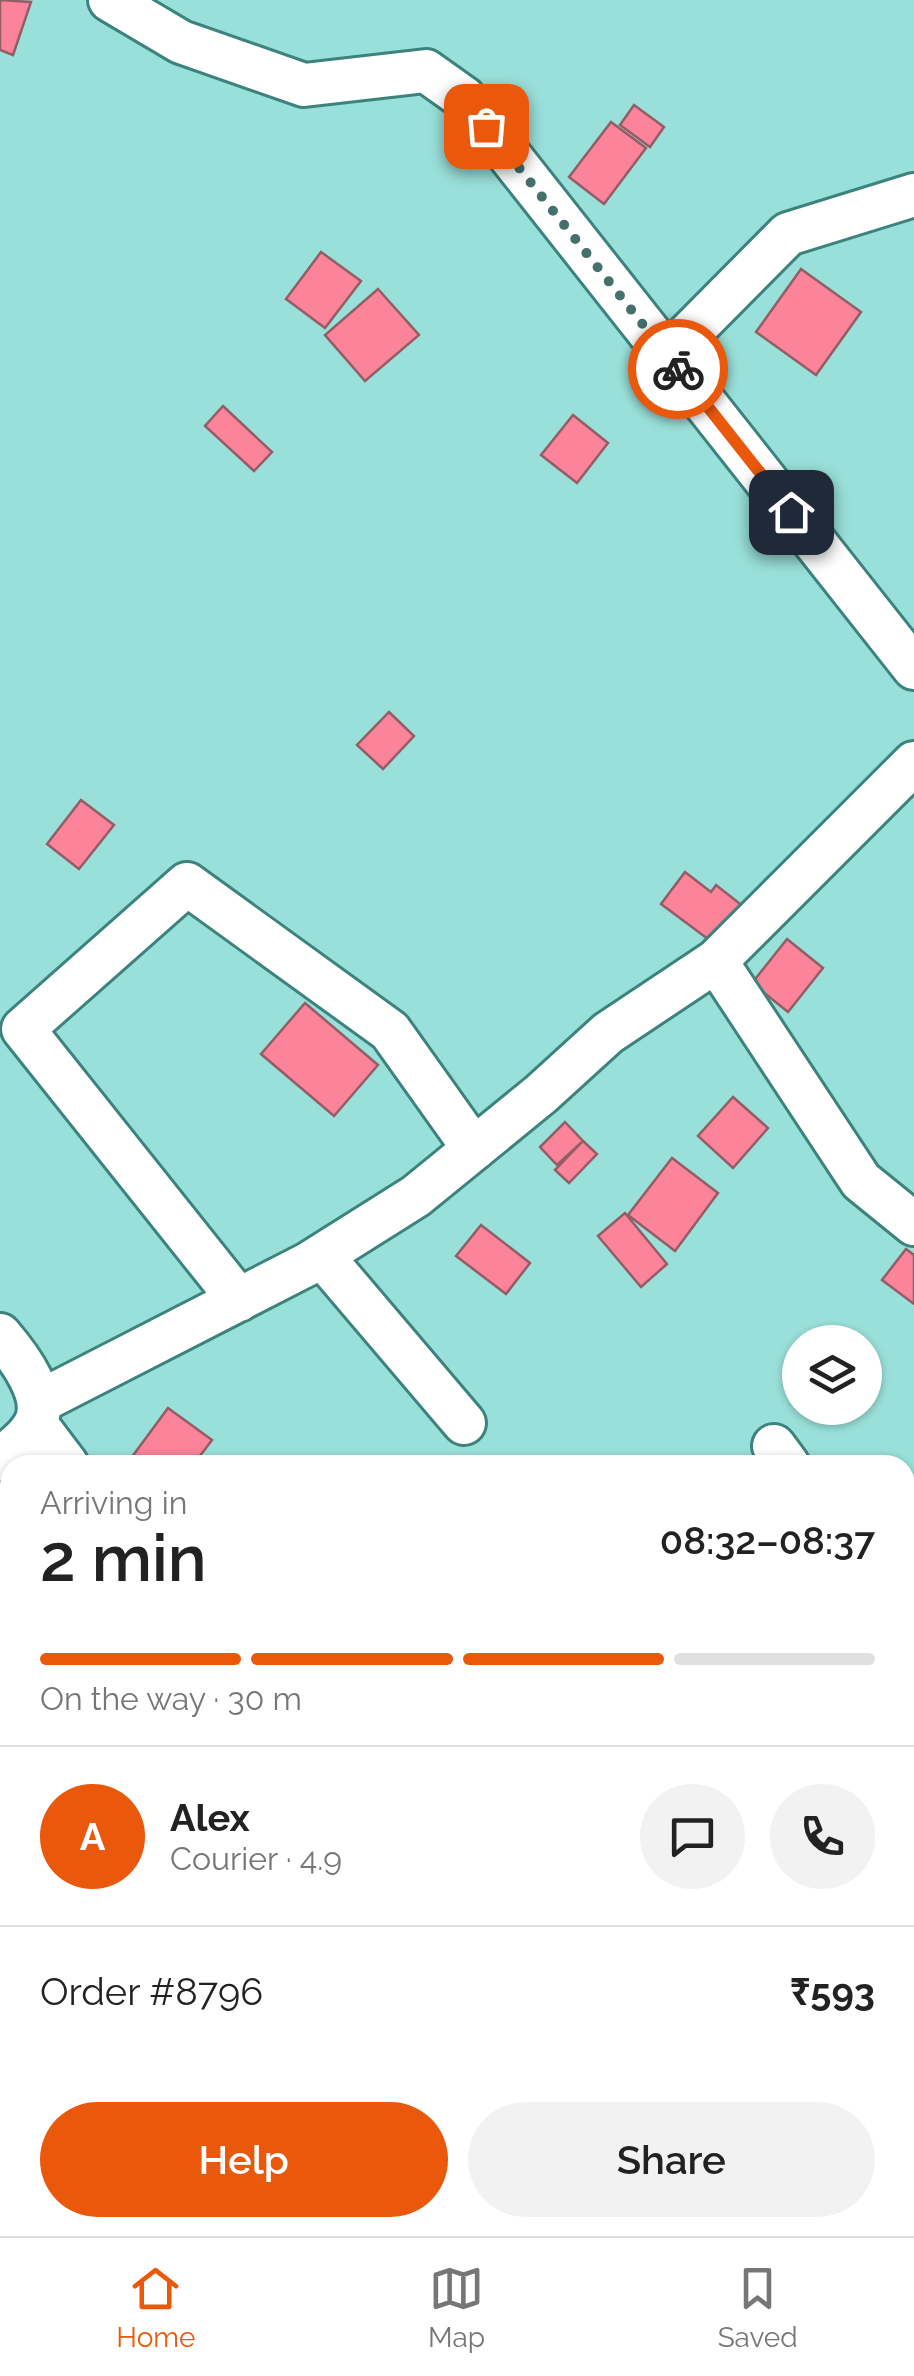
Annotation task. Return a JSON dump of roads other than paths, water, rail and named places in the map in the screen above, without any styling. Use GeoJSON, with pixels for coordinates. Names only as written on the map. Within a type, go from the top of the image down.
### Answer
{"type":"FeatureCollection","features":[{"type":"Feature","properties":{"kind":"street"},"geometry":{"type":"LineString","coordinates":[[110,0],[180,42],[304,85],[426,72],[464,98],[914,668]]}},
{"type":"Feature","properties":{"kind":"street"},"geometry":{"type":"LineString","coordinates":[[668,356],[788,234],[914,194]]}},
{"type":"Feature","properties":{"kind":"street"},"geometry":{"type":"LineString","coordinates":[[3,1455],[38,1413],[322,1256],[416,1196],[541,1094],[608,1032],[716,961],[914,763]]}},
{"type":"Feature","properties":{"kind":"street"},"geometry":{"type":"LineString","coordinates":[[239,1300],[22,1029],[187,884],[390,1032],[474,1149]]}},
{"type":"Feature","properties":{"kind":"street"},"geometry":{"type":"LineString","coordinates":[[716,961],[861,1181],[914,1224]]}},
{"type":"Feature","properties":{"kind":"street"},"geometry":{"type":"LineString","coordinates":[[322,1256],[464,1423]]}},
{"type":"Feature","properties":{"kind":"street"},"geometry":{"type":"LineString","coordinates":[[0,1334],[12,1348],[38,1413],[61,1455]]}}]}
